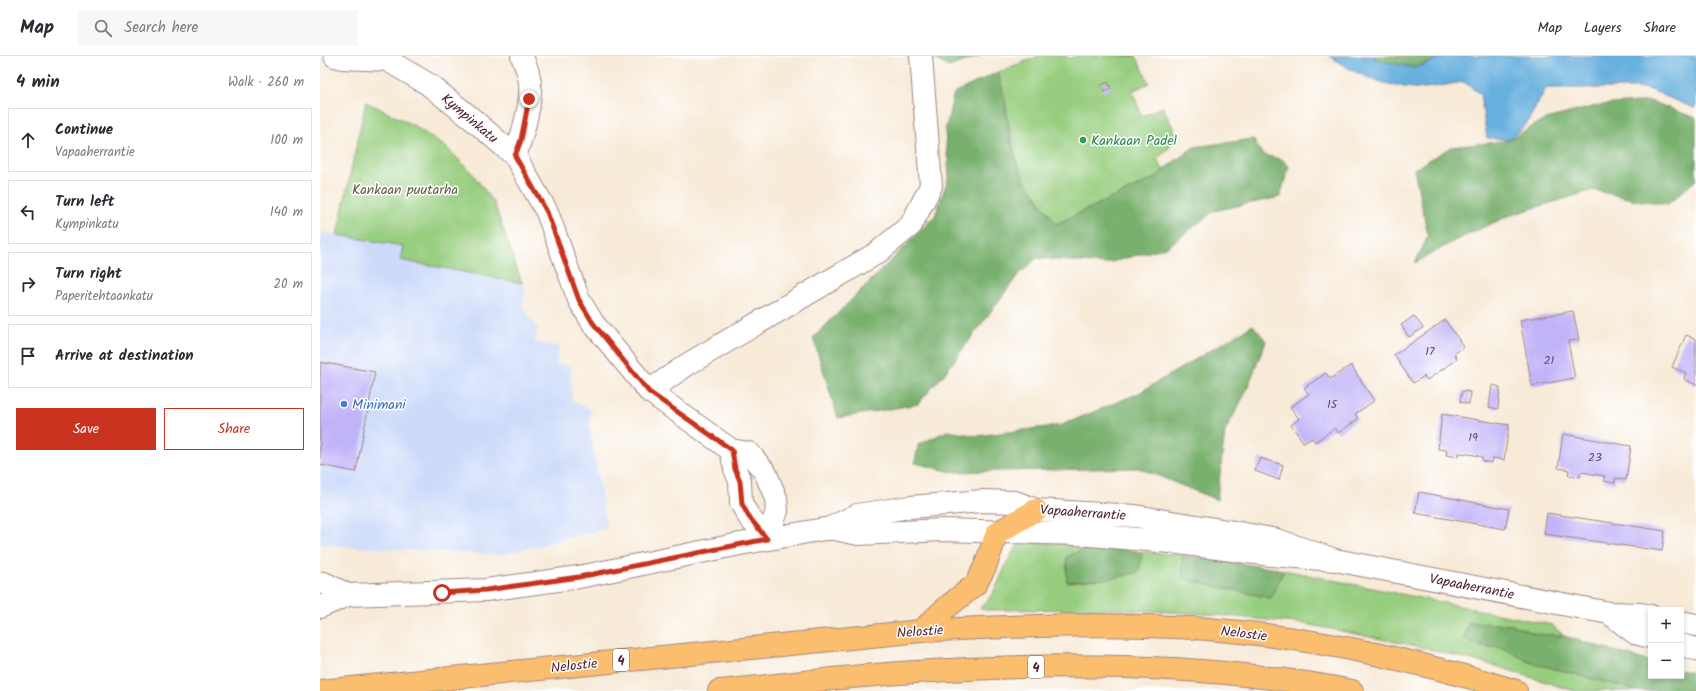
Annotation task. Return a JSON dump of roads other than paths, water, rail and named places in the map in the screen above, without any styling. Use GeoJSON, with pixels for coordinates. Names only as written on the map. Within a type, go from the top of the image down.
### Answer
{"type":"FeatureCollection","features":[{"type":"Feature","properties":{"kind":"highway"},"geometry":{"type":"LineString","coordinates":[[921,631],[947,607],[975,585],[985,567],[997,532],[1036,510]]}},
{"type":"Feature","properties":{"kind":"highway","name":"Nelostie"},"geometry":{"type":"LineString","coordinates":[[321,691],[921,631],[1009,627],[1117,626],[1208,629],[1307,640],[1418,663],[1516,691]]}},
{"type":"Feature","properties":{"kind":"highway","name":"4"},"geometry":{"type":"LineString","coordinates":[[719,691],[901,673],[1026,667],[1125,668],[1211,673],[1305,682],[1352,691]]}},
{"type":"Feature","properties":{"kind":"street"},"geometry":{"type":"LineString","coordinates":[[515,156],[521,140],[529,99],[530,78],[522,56]]}},
{"type":"Feature","properties":{"kind":"street"},"geometry":{"type":"LineString","coordinates":[[649,392],[688,364],[877,253],[911,225],[931,186],[921,56]]}},
{"type":"Feature","properties":{"kind":"street","name":"Kympinkatu"},"geometry":{"type":"LineString","coordinates":[[339,57],[387,60],[428,84],[472,118],[515,156],[547,212],[579,300],[593,323],[649,392],[732,450],[749,454],[765,472],[776,498],[778,511],[767,539]]}},
{"type":"Feature","properties":{"kind":"street"},"geometry":{"type":"LineString","coordinates":[[732,450],[735,469],[740,481],[742,504],[749,517],[767,539]]}},
{"type":"Feature","properties":{"kind":"street","name":"Vapaaherrantie"},"geometry":{"type":"LineString","coordinates":[[320,607],[348,595],[442,593],[507,587],[579,577],[767,539],[830,528],[857,515],[910,507],[968,502],[1015,502],[1036,510],[1135,516],[1277,540],[1335,560]]}},
{"type":"Feature","properties":{"kind":"street","name":"Vapaaherrantie"},"geometry":{"type":"LineString","coordinates":[[830,528],[858,534],[943,530],[1078,534],[1172,542],[1271,555],[1335,560],[1609,613],[1648,615]]}},
{"type":"Feature","properties":{"kind":"street","name":"Vapaaherrantie"},"geometry":{"type":"LineString","coordinates":[[320,583],[324,583],[348,595]]}},
{"type":"Feature","properties":{"kind":"street","name":"Vapaaherrantie"},"geometry":{"type":"LineString","coordinates":[[1609,613],[1635,633],[1648,636]]}},
{"type":"Feature","properties":{"kind":"street"},"geometry":{"type":"LineString","coordinates":[[1684,623],[1696,625]]}},
{"type":"Feature","properties":{"kind":"street"},"geometry":{"type":"LineString","coordinates":[[1684,646],[1696,649]]}},
{"type":"Feature","properties":{"kind":"water"},"geometry":{"type":"Polygon","coordinates":[[[1329,56],[1370,56],[1381,61],[1415,68],[1447,56],[1696,56],[1696,109],[1646,88],[1546,88],[1526,125],[1508,140],[1487,138],[1480,94],[1464,82],[1421,88],[1392,85],[1359,74],[1329,56]]]}},
{"type":"Feature","properties":{"kind":"place","name":"Kankaan Padel"},"geometry":{"type":"Point","coordinates":[1083,140]}},
{"type":"Feature","properties":{"kind":"place","name":"Minimani"},"geometry":{"type":"Point","coordinates":[344,404]}},
{"type":"Feature","properties":{"kind":"park label","name":"Kankaan puutarha"},"geometry":{"type":"Point","coordinates":[405,189]}}]}
